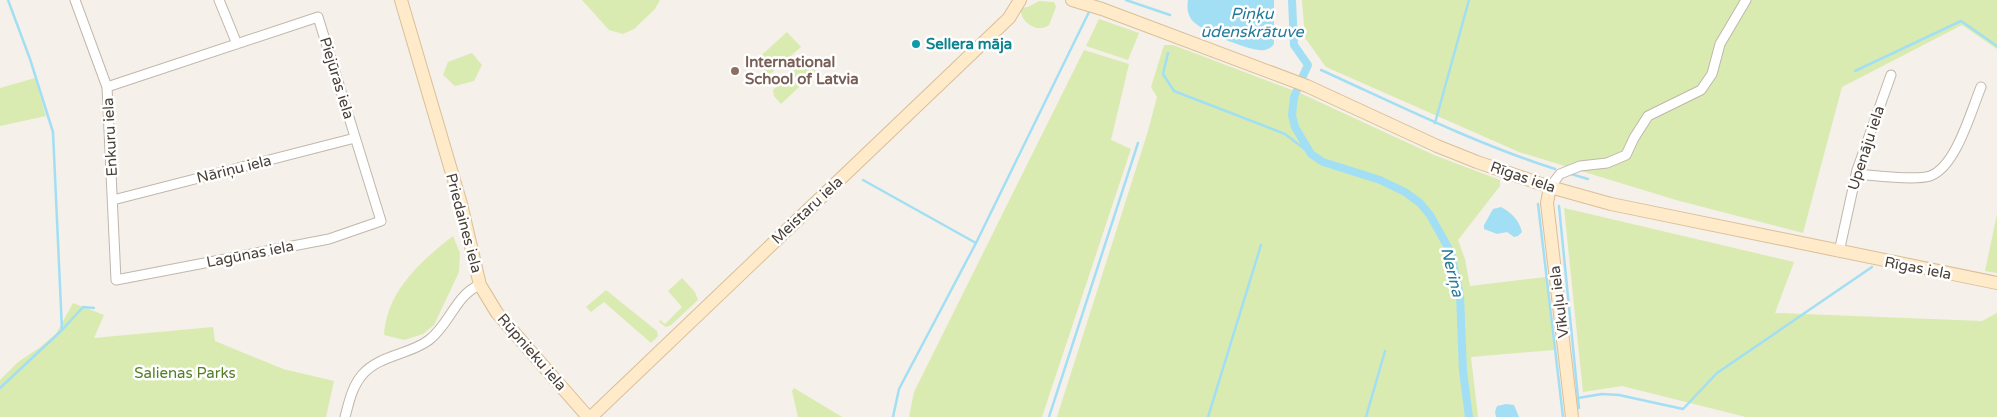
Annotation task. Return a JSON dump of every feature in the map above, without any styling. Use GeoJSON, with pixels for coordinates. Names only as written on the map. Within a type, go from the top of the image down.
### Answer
{"type":"FeatureCollection","features":[{"type":"Feature","properties":{"kind":"street","name":"Enkuru iela"},"geometry":{"type":"LineString","coordinates":[[75,0],[107,87],[116,280]]}},
{"type":"Feature","properties":{"kind":"street"},"geometry":{"type":"LineString","coordinates":[[219,0],[237,44]]}},
{"type":"Feature","properties":{"kind":"street","name":"Priedaines iela"},"geometry":{"type":"LineString","coordinates":[[345,417],[350,396],[363,375],[381,361],[427,341],[443,326],[468,292],[480,285],[461,204],[401,0]]}},
{"type":"Feature","properties":{"kind":"street","name":"Meistaru iela"},"geometry":{"type":"LineString","coordinates":[[589,417],[1009,18],[1020,0]]}},
{"type":"Feature","properties":{"kind":"street","name":"Rīgas iela"},"geometry":{"type":"LineString","coordinates":[[1072,0],[1102,9],[1298,83],[1437,146],[1550,187],[1612,204],[1997,284]]}},
{"type":"Feature","properties":{"kind":"street"},"geometry":{"type":"LineString","coordinates":[[1550,187],[1560,174],[1580,166],[1607,163],[1626,155],[1648,116],[1701,90],[1712,74],[1720,44],[1746,0]]}},
{"type":"Feature","properties":{"kind":"street","name":"Piejūras iela"},"geometry":{"type":"LineString","coordinates":[[107,87],[318,17],[381,221]]}},
{"type":"Feature","properties":{"kind":"street","name":"Upenāju iela"},"geometry":{"type":"LineString","coordinates":[[1840,252],[1856,174],[1891,75]]}},
{"type":"Feature","properties":{"kind":"street"},"geometry":{"type":"LineString","coordinates":[[1856,174],[1920,177],[1930,176],[1938,171],[1954,152],[1981,87]]}},
{"type":"Feature","properties":{"kind":"street","name":"Nāriņu iela"},"geometry":{"type":"LineString","coordinates":[[113,200],[355,138]]}},
{"type":"Feature","properties":{"kind":"street","name":"Vīkuļu iela"},"geometry":{"type":"LineString","coordinates":[[1550,187],[1547,203],[1572,417]]}},
{"type":"Feature","properties":{"kind":"street","name":"Lagūnas iela"},"geometry":{"type":"LineString","coordinates":[[116,280],[330,239],[381,221]]}},
{"type":"Feature","properties":{"kind":"street","name":"Rūpnieku iela"},"geometry":{"type":"LineString","coordinates":[[480,285],[497,313],[589,417]]}},
{"type":"Feature","properties":{"kind":"green space"},"geometry":{"type":"Polygon","coordinates":[[[582,0],[660,0],[655,9],[634,29],[623,34],[609,30],[582,0]]]}},
{"type":"Feature","properties":{"kind":"green space"},"geometry":{"type":"Polygon","coordinates":[[[1302,0],[1997,0],[1997,49],[1962,25],[1842,87],[1803,233],[1676,200],[1519,152],[1326,67],[1305,38],[1302,0]]]}},
{"type":"Feature","properties":{"kind":"green space"},"geometry":{"type":"Polygon","coordinates":[[[1039,1],[1054,2],[1056,7],[1049,25],[1040,28],[1026,22],[1021,13],[1021,8],[1028,7],[1039,1]]]}},
{"type":"Feature","properties":{"kind":"green space"},"geometry":{"type":"Polygon","coordinates":[[[1099,19],[1139,33],[1128,60],[1086,46],[1099,19]]]}},
{"type":"Feature","properties":{"kind":"green space"},"geometry":{"type":"Polygon","coordinates":[[[787,32],[801,47],[769,75],[755,61],[787,32]]]}},
{"type":"Feature","properties":{"kind":"green space"},"geometry":{"type":"Polygon","coordinates":[[[1164,45],[1173,45],[1300,93],[1434,155],[1500,180],[1500,186],[1458,240],[1465,259],[1470,286],[1546,277],[1554,350],[1471,357],[1478,417],[1057,417],[1148,131],[1157,97],[1151,87],[1164,45]]]}},
{"type":"Feature","properties":{"kind":"green space"},"geometry":{"type":"Polygon","coordinates":[[[1084,50],[1129,64],[1111,140],[1131,149],[1042,417],[909,417],[914,392],[1084,50]]]}},
{"type":"Feature","properties":{"kind":"green space"},"geometry":{"type":"Polygon","coordinates":[[[472,53],[482,65],[474,81],[455,86],[443,75],[448,62],[472,53]]]}},
{"type":"Feature","properties":{"kind":"green space"},"geometry":{"type":"Polygon","coordinates":[[[806,64],[816,71],[781,104],[774,96],[773,90],[800,65],[806,64]]]}},
{"type":"Feature","properties":{"kind":"green space"},"geometry":{"type":"Polygon","coordinates":[[[35,78],[46,116],[0,126],[0,88],[35,78]]]}},
{"type":"Feature","properties":{"kind":"green space"},"geometry":{"type":"Polygon","coordinates":[[[1564,208],[1794,262],[1775,313],[1982,321],[1997,313],[1997,417],[1746,417],[1622,386],[1583,392],[1564,208]]]}},
{"type":"Feature","properties":{"kind":"green space"},"geometry":{"type":"Polygon","coordinates":[[[1997,214],[1997,273],[1985,271],[1997,214]]]}},
{"type":"Feature","properties":{"kind":"green space"},"geometry":{"type":"Polygon","coordinates":[[[453,236],[460,253],[459,272],[434,325],[423,334],[404,340],[384,335],[386,319],[398,291],[417,267],[453,236]]]}},
{"type":"Feature","properties":{"kind":"green space"},"geometry":{"type":"Polygon","coordinates":[[[682,278],[695,292],[698,300],[671,325],[666,327],[659,322],[660,320],[665,324],[682,307],[668,291],[682,278]]]}},
{"type":"Feature","properties":{"kind":"green space"},"geometry":{"type":"Polygon","coordinates":[[[606,290],[657,331],[658,336],[651,343],[604,302],[591,312],[586,307],[606,290]]]}},
{"type":"Feature","properties":{"kind":"green space","name":"Salienas Parks"},"geometry":{"type":"Polygon","coordinates":[[[73,303],[104,315],[94,338],[213,327],[215,341],[283,369],[334,381],[326,417],[0,417],[0,380],[18,362],[56,334],[73,303]]]}},
{"type":"Feature","properties":{"kind":"green space"},"geometry":{"type":"Polygon","coordinates":[[[794,388],[842,417],[798,417],[792,391],[794,388]]]}},
{"type":"Feature","properties":{"kind":"water","name":"Piņķu ūdenskrātuve"},"geometry":{"type":"Polygon","coordinates":[[[1188,0],[1274,0],[1274,44],[1268,49],[1258,50],[1238,44],[1204,29],[1191,19],[1188,10],[1188,0]]]}},
{"type":"Feature","properties":{"kind":"water"},"geometry":{"type":"Polygon","coordinates":[[[1501,207],[1512,214],[1517,220],[1522,232],[1518,236],[1514,237],[1507,232],[1497,234],[1484,229],[1484,225],[1493,209],[1501,207]]]}},
{"type":"Feature","properties":{"kind":"water"},"geometry":{"type":"Polygon","coordinates":[[[1514,405],[1519,417],[1496,417],[1497,406],[1514,405]]]}},
{"type":"Feature","properties":{"kind":"waterway"},"geometry":{"type":"LineString","coordinates":[[8,0],[30,59],[53,132],[62,330]]}},
{"type":"Feature","properties":{"kind":"waterway"},"geometry":{"type":"LineString","coordinates":[[1126,0],[1170,15]]}},
{"type":"Feature","properties":{"kind":"waterway","name":"Neriņa"},"geometry":{"type":"LineString","coordinates":[[1292,0],[1294,45],[1308,65],[1302,78]]}},
{"type":"Feature","properties":{"kind":"waterway"},"geometry":{"type":"LineString","coordinates":[[1435,123],[1469,0]]}},
{"type":"Feature","properties":{"kind":"waterway"},"geometry":{"type":"LineString","coordinates":[[893,417],[899,389],[976,243],[1089,12]]}},
{"type":"Feature","properties":{"kind":"waterway"},"geometry":{"type":"LineString","coordinates":[[1855,71],[1961,21],[1997,46]]}},
{"type":"Feature","properties":{"kind":"waterway"},"geometry":{"type":"LineString","coordinates":[[1168,53],[1163,74],[1174,91],[1285,134],[1311,154]]}},
{"type":"Feature","properties":{"kind":"waterway"},"geometry":{"type":"LineString","coordinates":[[1321,70],[1466,135],[1555,169]]}},
{"type":"Feature","properties":{"kind":"waterway","name":"Neriņa"},"geometry":{"type":"LineString","coordinates":[[1297,90],[1294,97],[1292,115],[1295,127],[1311,154],[1323,162],[1380,180],[1405,192],[1420,203],[1430,215],[1450,251],[1460,295],[1463,371],[1469,417]]}},
{"type":"Feature","properties":{"kind":"waterway"},"geometry":{"type":"LineString","coordinates":[[1049,417],[1138,143]]}},
{"type":"Feature","properties":{"kind":"waterway"},"geometry":{"type":"LineString","coordinates":[[1571,174],[1588,179]]}},
{"type":"Feature","properties":{"kind":"waterway"},"geometry":{"type":"LineString","coordinates":[[863,180],[976,243]]}},
{"type":"Feature","properties":{"kind":"waterway"},"geometry":{"type":"LineString","coordinates":[[1538,204],[1563,417]]}},
{"type":"Feature","properties":{"kind":"waterway"},"geometry":{"type":"LineString","coordinates":[[1559,206],[1579,408]]}},
{"type":"Feature","properties":{"kind":"waterway"},"geometry":{"type":"LineString","coordinates":[[1208,417],[1261,245]]}},
{"type":"Feature","properties":{"kind":"waterway"},"geometry":{"type":"LineString","coordinates":[[1578,398],[1602,394],[1619,395],[1683,409],[1717,373],[1872,267]]}},
{"type":"Feature","properties":{"kind":"waterway"},"geometry":{"type":"LineString","coordinates":[[0,388],[62,330],[83,307],[94,308]]}},
{"type":"Feature","properties":{"kind":"waterway"},"geometry":{"type":"LineString","coordinates":[[1366,417],[1385,351]]}},
{"type":"Feature","properties":{"kind":"place","name":"Sellera māja"},"geometry":{"type":"Point","coordinates":[916,44]}},
{"type":"Feature","properties":{"kind":"place","name":"International School of Latvia"},"geometry":{"type":"Point","coordinates":[735,71]}}]}
